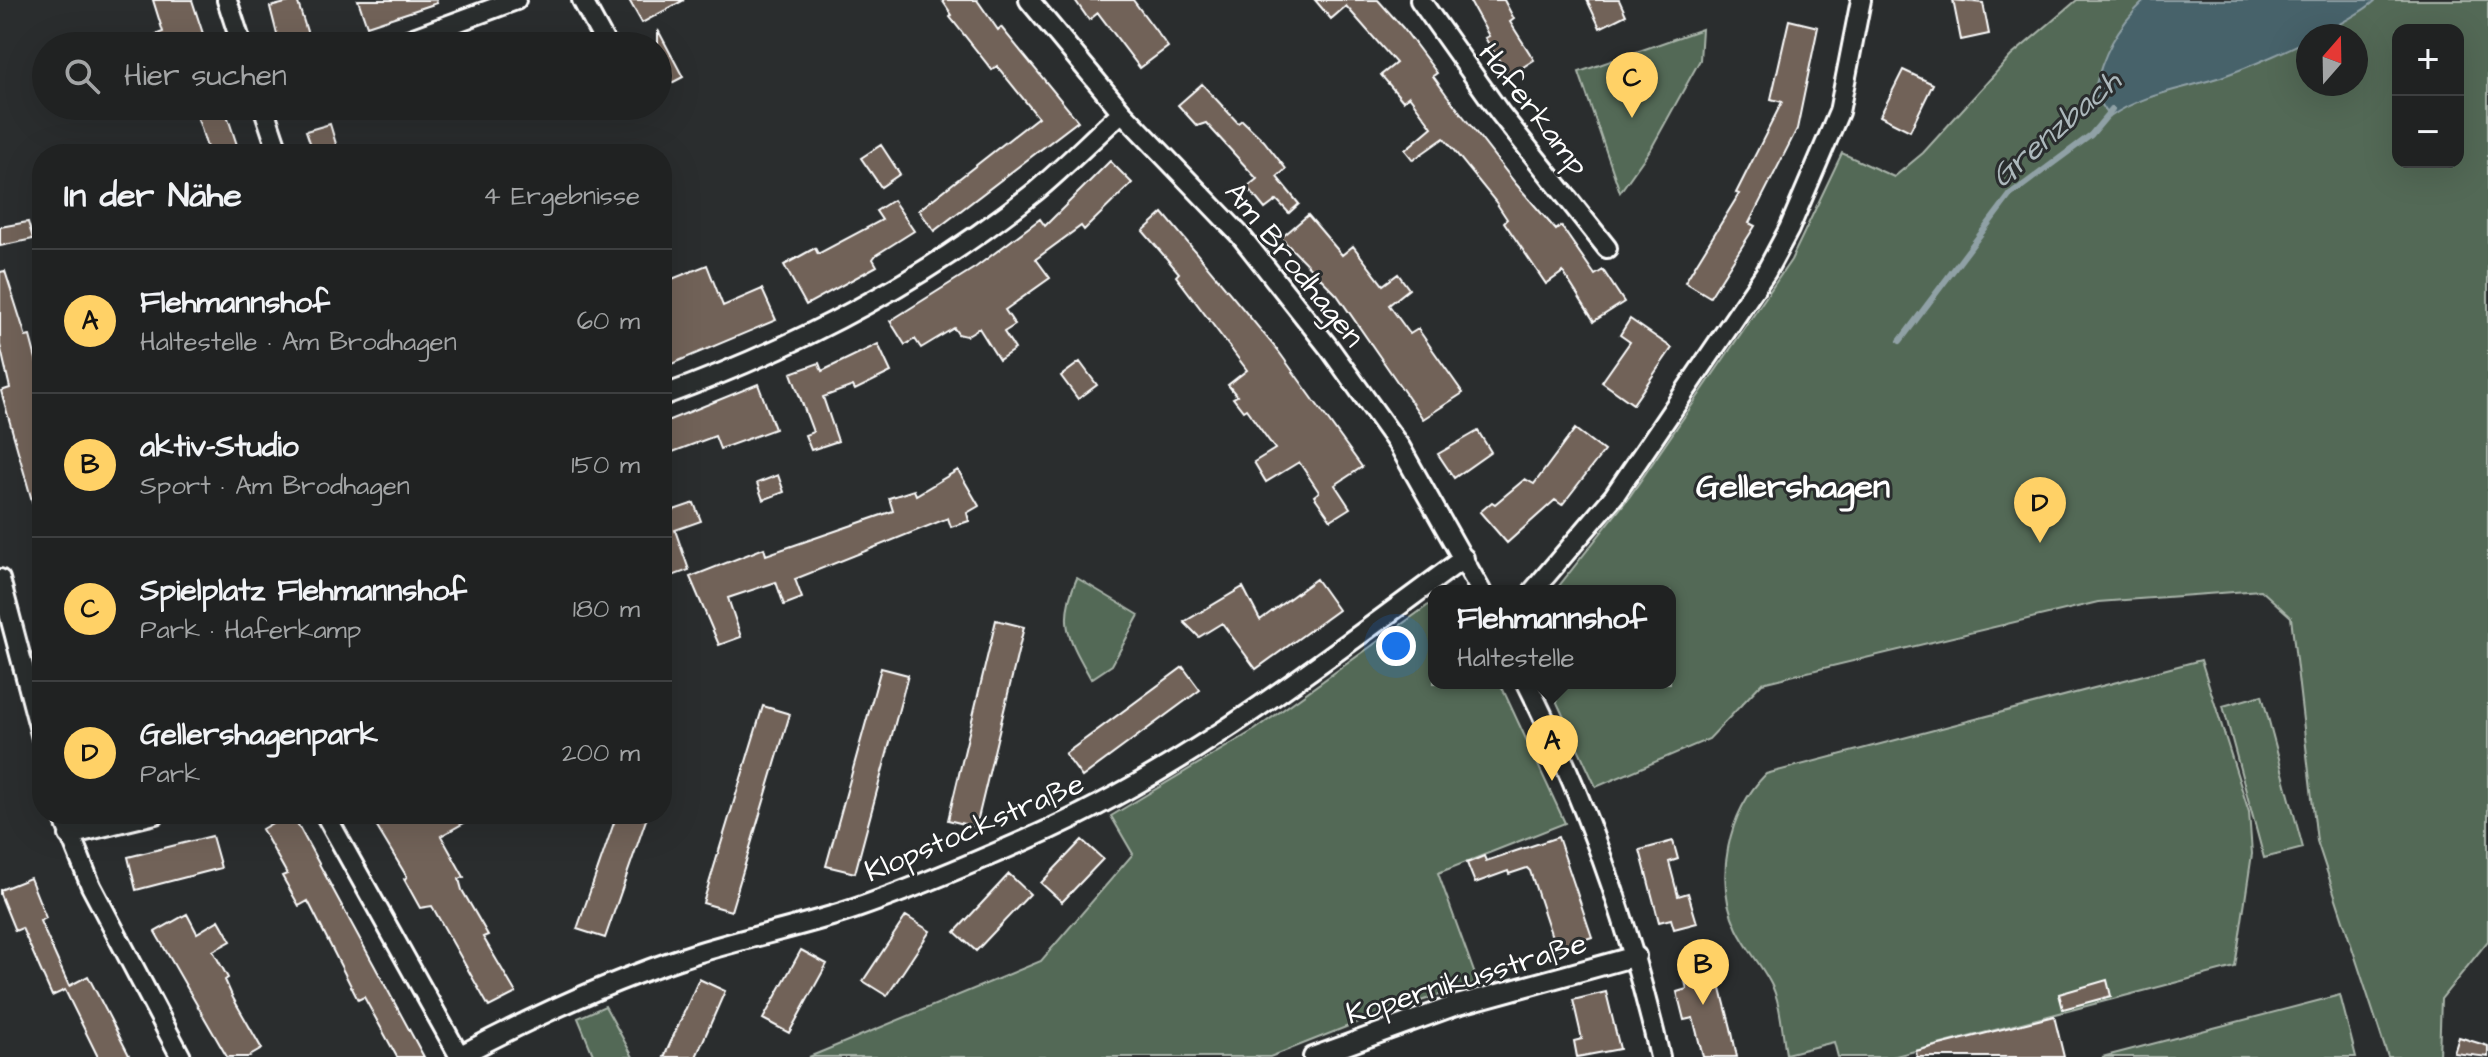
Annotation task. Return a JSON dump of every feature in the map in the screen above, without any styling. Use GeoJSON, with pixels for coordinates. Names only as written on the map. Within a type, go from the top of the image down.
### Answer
{"type":"FeatureCollection","features":[{"type":"Feature","properties":{"kind":"street"},"geometry":{"type":"LineString","coordinates":[[227,0],[237,32]]}},
{"type":"Feature","properties":{"kind":"street"},"geometry":{"type":"LineString","coordinates":[[430,32],[516,0]]}},
{"type":"Feature","properties":{"kind":"street"},"geometry":{"type":"LineString","coordinates":[[582,0],[599,32]]}},
{"type":"Feature","properties":{"kind":"street","name":"Am Brodhagen"},"geometry":{"type":"LineString","coordinates":[[1029,0],[1122,112],[1221,213],[1330,349],[1400,447],[1478,585]]}},
{"type":"Feature","properties":{"kind":"street","name":"Haferkamp"},"geometry":{"type":"LineString","coordinates":[[1420,0],[1500,113],[1607,248]]}},
{"type":"Feature","properties":{"kind":"street"},"geometry":{"type":"LineString","coordinates":[[1538,585],[1614,496],[1766,272],[1789,229],[1839,112],[1861,0]]}},
{"type":"Feature","properties":{"kind":"street"},"geometry":{"type":"LineString","coordinates":[[672,392],[715,377],[835,320],[956,249],[1036,190],[1122,112]]}},
{"type":"Feature","properties":{"kind":"street"},"geometry":{"type":"LineString","coordinates":[[272,120],[277,144]]}},
{"type":"Feature","properties":{"kind":"street","name":"Klopstockstraße"},"geometry":{"type":"LineString","coordinates":[[459,1056],[542,1013],[615,982],[698,953],[888,897],[1032,838],[1094,807],[1219,736],[1464,558]]}},
{"type":"Feature","properties":{"kind":"street"},"geometry":{"type":"LineString","coordinates":[[0,579],[32,700]]}},
{"type":"Feature","properties":{"kind":"street"},"geometry":{"type":"LineString","coordinates":[[1530,689],[1574,785],[1636,956],[1660,1057]]}},
{"type":"Feature","properties":{"kind":"street"},"geometry":{"type":"LineString","coordinates":[[65,824],[119,944],[181,1057]]}},
{"type":"Feature","properties":{"kind":"street"},"geometry":{"type":"LineString","coordinates":[[69,835],[114,824]]}},
{"type":"Feature","properties":{"kind":"street"},"geometry":{"type":"LineString","coordinates":[[331,824],[459,1056]]}},
{"type":"Feature","properties":{"kind":"street","name":"Kopernikusstraße"},"geometry":{"type":"LineString","coordinates":[[1313,1057],[1454,1006],[1636,956]]}},
{"type":"Feature","properties":{"kind":"green space"},"geometry":{"type":"Polygon","coordinates":[[[2077,0],[2488,0],[2488,941],[2441,999],[2439,1057],[2388,1057],[2317,841],[2291,617],[2261,590],[2098,602],[1762,683],[1709,739],[1596,787],[1551,689],[1676,689],[1676,585],[1560,585],[1630,496],[1791,260],[1842,153],[1894,177],[1923,153],[2011,56],[2077,0]]]}},
{"type":"Feature","properties":{"kind":"green space"},"geometry":{"type":"Polygon","coordinates":[[[1702,29],[1700,60],[1652,147],[1620,192],[1579,72],[1702,29]]]}},
{"type":"Feature","properties":{"kind":"green space"},"geometry":{"type":"Polygon","coordinates":[[[1077,578],[1139,615],[1112,665],[1091,679],[1068,630],[1068,607],[1077,578]]]}},
{"type":"Feature","properties":{"kind":"green space"},"geometry":{"type":"Polygon","coordinates":[[[1428,605],[1428,689],[1503,689],[1565,823],[1438,873],[1478,983],[1379,1014],[1270,1057],[809,1057],[1041,961],[1133,854],[1111,816],[1256,729],[1428,605]]]}},
{"type":"Feature","properties":{"kind":"green space"},"geometry":{"type":"Polygon","coordinates":[[[2201,660],[2249,812],[2252,854],[2235,967],[1892,1057],[1838,1057],[1834,1042],[1786,1054],[1774,990],[1737,929],[1726,889],[1728,847],[1734,827],[1742,807],[1766,774],[2201,660]]]}},
{"type":"Feature","properties":{"kind":"green space"},"geometry":{"type":"Polygon","coordinates":[[[2262,695],[2303,848],[2264,858],[2223,706],[2262,695]]]}},
{"type":"Feature","properties":{"kind":"green space"},"geometry":{"type":"Polygon","coordinates":[[[2340,995],[2356,1057],[2102,1057],[2340,995]]]}},
{"type":"Feature","properties":{"kind":"green space"},"geometry":{"type":"Polygon","coordinates":[[[605,1006],[633,1057],[594,1057],[578,1018],[605,1006]]]}},
{"type":"Feature","properties":{"kind":"water"},"geometry":{"type":"Polygon","coordinates":[[[2145,0],[2376,0],[2338,24],[2296,24],[2296,45],[2221,77],[2149,97],[2110,117],[2094,93],[2106,54],[2126,21],[2145,0]]]}},
{"type":"Feature","properties":{"kind":"building"},"geometry":{"type":"Polygon","coordinates":[[[153,0],[192,0],[202,32],[163,32],[153,0]]]}},
{"type":"Feature","properties":{"kind":"building"},"geometry":{"type":"Polygon","coordinates":[[[297,0],[307,32],[276,32],[270,7],[297,0]]]}},
{"type":"Feature","properties":{"kind":"building"},"geometry":{"type":"Polygon","coordinates":[[[358,0],[436,0],[437,3],[367,26],[358,0]]]}},
{"type":"Feature","properties":{"kind":"building"},"geometry":{"type":"Polygon","coordinates":[[[629,0],[684,0],[642,23],[629,0]]]}},
{"type":"Feature","properties":{"kind":"building"},"geometry":{"type":"Polygon","coordinates":[[[942,0],[977,0],[998,30],[1001,27],[1078,121],[934,231],[919,210],[1038,117],[997,66],[992,70],[950,17],[952,15],[942,0]]]}},
{"type":"Feature","properties":{"kind":"building"},"geometry":{"type":"Polygon","coordinates":[[[1075,0],[1133,0],[1168,47],[1140,68],[1098,13],[1089,20],[1075,0]]]}},
{"type":"Feature","properties":{"kind":"building"},"geometry":{"type":"Polygon","coordinates":[[[1315,0],[1378,0],[1437,73],[1433,76],[1516,184],[1556,230],[1561,226],[1595,275],[1603,270],[1624,302],[1594,321],[1563,272],[1546,284],[1504,222],[1507,219],[1495,201],[1444,138],[1413,160],[1405,150],[1432,127],[1409,96],[1403,101],[1381,75],[1396,63],[1346,6],[1331,19],[1315,0]]]}},
{"type":"Feature","properties":{"kind":"building"},"geometry":{"type":"Polygon","coordinates":[[[1469,0],[1504,0],[1514,19],[1510,22],[1534,60],[1509,76],[1485,38],[1489,36],[1469,0]]]}},
{"type":"Feature","properties":{"kind":"building"},"geometry":{"type":"Polygon","coordinates":[[[1587,0],[1619,0],[1626,15],[1600,28],[1587,0]]]}},
{"type":"Feature","properties":{"kind":"building"},"geometry":{"type":"Polygon","coordinates":[[[1953,0],[1983,3],[1989,34],[1961,40],[1953,0]]]}},
{"type":"Feature","properties":{"kind":"building"},"geometry":{"type":"Polygon","coordinates":[[[1789,20],[1818,27],[1797,129],[1749,223],[1755,226],[1710,297],[1685,282],[1739,194],[1736,193],[1782,102],[1771,99],[1789,20]]]}},
{"type":"Feature","properties":{"kind":"building"},"geometry":{"type":"Polygon","coordinates":[[[672,56],[683,77],[672,83],[672,56]]]}},
{"type":"Feature","properties":{"kind":"building"},"geometry":{"type":"Polygon","coordinates":[[[1903,70],[1933,84],[1910,131],[1880,116],[1903,70]]]}},
{"type":"Feature","properties":{"kind":"building"},"geometry":{"type":"Polygon","coordinates":[[[1202,84],[1238,123],[1242,120],[1264,141],[1286,169],[1277,177],[1299,204],[1289,213],[1277,200],[1265,209],[1247,187],[1257,179],[1206,123],[1197,126],[1178,105],[1202,84]]]}},
{"type":"Feature","properties":{"kind":"building"},"geometry":{"type":"Polygon","coordinates":[[[198,120],[229,120],[237,144],[206,144],[198,120]]]}},
{"type":"Feature","properties":{"kind":"building"},"geometry":{"type":"Polygon","coordinates":[[[330,124],[336,144],[311,144],[306,131],[330,124]]]}},
{"type":"Feature","properties":{"kind":"building"},"geometry":{"type":"Polygon","coordinates":[[[881,145],[900,174],[881,187],[861,158],[881,145]]]}},
{"type":"Feature","properties":{"kind":"building"},"geometry":{"type":"Polygon","coordinates":[[[1110,161],[1132,183],[1084,230],[1081,226],[1036,259],[1050,278],[1005,310],[1015,325],[1004,332],[1015,349],[999,360],[979,328],[966,336],[958,334],[954,328],[921,348],[915,339],[905,345],[890,321],[976,267],[1040,219],[1045,226],[1110,161]]]}},
{"type":"Feature","properties":{"kind":"building"},"geometry":{"type":"Polygon","coordinates":[[[893,200],[914,231],[876,255],[873,259],[877,266],[806,305],[784,265],[815,248],[818,254],[882,220],[876,211],[893,200]]]}},
{"type":"Feature","properties":{"kind":"building"},"geometry":{"type":"Polygon","coordinates":[[[1163,213],[1279,352],[1362,467],[1335,485],[1350,508],[1331,520],[1314,496],[1319,492],[1299,462],[1266,482],[1254,462],[1275,449],[1246,409],[1243,411],[1233,398],[1237,396],[1228,385],[1247,370],[1176,276],[1179,273],[1143,231],[1163,213]]]}},
{"type":"Feature","properties":{"kind":"building"},"geometry":{"type":"Polygon","coordinates":[[[1308,215],[1342,255],[1353,246],[1383,285],[1398,274],[1409,289],[1389,305],[1410,334],[1418,329],[1463,393],[1423,419],[1337,295],[1281,238],[1308,215]]]}},
{"type":"Feature","properties":{"kind":"building"},"geometry":{"type":"Polygon","coordinates":[[[28,222],[32,239],[0,246],[0,227],[28,222]]]}},
{"type":"Feature","properties":{"kind":"building"},"geometry":{"type":"Polygon","coordinates":[[[707,265],[723,306],[762,289],[776,320],[672,364],[672,279],[707,265]]]}},
{"type":"Feature","properties":{"kind":"building"},"geometry":{"type":"Polygon","coordinates":[[[5,271],[26,337],[30,336],[32,344],[32,501],[1,391],[10,388],[0,345],[0,272],[5,271]]]}},
{"type":"Feature","properties":{"kind":"building"},"geometry":{"type":"Polygon","coordinates":[[[1630,319],[1672,348],[1633,404],[1602,382],[1630,342],[1620,335],[1630,319]]]}},
{"type":"Feature","properties":{"kind":"building"},"geometry":{"type":"Polygon","coordinates":[[[878,344],[891,372],[855,390],[853,386],[823,397],[838,441],[811,450],[805,435],[813,432],[791,373],[819,363],[822,371],[878,344]]]}},
{"type":"Feature","properties":{"kind":"building"},"geometry":{"type":"Polygon","coordinates":[[[1080,362],[1097,385],[1078,399],[1061,376],[1080,362]]]}},
{"type":"Feature","properties":{"kind":"building"},"geometry":{"type":"Polygon","coordinates":[[[758,384],[775,429],[720,449],[715,436],[672,452],[672,419],[758,384]]]}},
{"type":"Feature","properties":{"kind":"building"},"geometry":{"type":"Polygon","coordinates":[[[1575,429],[1604,451],[1562,505],[1555,500],[1507,543],[1480,512],[1492,502],[1495,504],[1525,479],[1534,484],[1575,429]]]}},
{"type":"Feature","properties":{"kind":"building"},"geometry":{"type":"Polygon","coordinates":[[[1478,431],[1491,452],[1454,478],[1438,454],[1478,431]]]}},
{"type":"Feature","properties":{"kind":"building"},"geometry":{"type":"Polygon","coordinates":[[[958,470],[979,506],[967,513],[969,521],[951,527],[948,518],[795,579],[802,598],[784,605],[776,582],[728,598],[741,637],[719,645],[690,577],[764,548],[766,555],[893,511],[889,498],[914,490],[916,495],[958,470]]]}},
{"type":"Feature","properties":{"kind":"building"},"geometry":{"type":"Polygon","coordinates":[[[778,475],[784,492],[763,500],[757,483],[778,475]]]}},
{"type":"Feature","properties":{"kind":"building"},"geometry":{"type":"Polygon","coordinates":[[[694,503],[701,521],[675,530],[689,570],[672,576],[672,511],[694,503]]]}},
{"type":"Feature","properties":{"kind":"building"},"geometry":{"type":"Polygon","coordinates":[[[1316,579],[1338,610],[1256,669],[1222,623],[1199,637],[1184,622],[1243,587],[1260,620],[1316,579]]]}},
{"type":"Feature","properties":{"kind":"building"},"geometry":{"type":"Polygon","coordinates":[[[996,620],[1024,627],[976,827],[948,820],[996,620]]]}},
{"type":"Feature","properties":{"kind":"building"},"geometry":{"type":"Polygon","coordinates":[[[1183,667],[1200,690],[1082,777],[1065,754],[1183,667]]]}},
{"type":"Feature","properties":{"kind":"building"},"geometry":{"type":"Polygon","coordinates":[[[881,668],[908,675],[855,873],[826,866],[881,668]]]}},
{"type":"Feature","properties":{"kind":"building"},"geometry":{"type":"Polygon","coordinates":[[[763,706],[790,714],[731,911],[703,903],[763,706]]]}},
{"type":"Feature","properties":{"kind":"building"},"geometry":{"type":"Polygon","coordinates":[[[271,824],[297,824],[424,1057],[397,1057],[364,997],[358,1000],[308,901],[299,906],[282,876],[287,874],[262,829],[271,824]]]}},
{"type":"Feature","properties":{"kind":"building"},"geometry":{"type":"Polygon","coordinates":[[[375,824],[462,824],[441,836],[464,877],[459,879],[462,890],[488,935],[483,937],[516,993],[489,1007],[432,906],[420,908],[404,879],[407,877],[375,824]]]}},
{"type":"Feature","properties":{"kind":"building"},"geometry":{"type":"Polygon","coordinates":[[[614,824],[645,824],[605,938],[577,929],[614,824]]]}},
{"type":"Feature","properties":{"kind":"building"},"geometry":{"type":"Polygon","coordinates":[[[212,836],[221,868],[136,890],[128,857],[212,836]]]}},
{"type":"Feature","properties":{"kind":"building"},"geometry":{"type":"Polygon","coordinates":[[[1558,837],[1592,937],[1556,949],[1527,868],[1475,883],[1467,863],[1484,856],[1486,861],[1558,837]]]}},
{"type":"Feature","properties":{"kind":"building"},"geometry":{"type":"Polygon","coordinates":[[[1082,840],[1103,859],[1062,902],[1041,883],[1082,840]]]}},
{"type":"Feature","properties":{"kind":"building"},"geometry":{"type":"Polygon","coordinates":[[[1673,841],[1678,859],[1669,862],[1678,896],[1688,893],[1697,923],[1674,929],[1671,919],[1659,922],[1640,850],[1673,841]]]}},
{"type":"Feature","properties":{"kind":"building"},"geometry":{"type":"Polygon","coordinates":[[[1009,874],[1030,894],[976,951],[955,932],[1009,874]]]}},
{"type":"Feature","properties":{"kind":"building"},"geometry":{"type":"Polygon","coordinates":[[[30,878],[46,918],[40,921],[69,986],[88,976],[130,1057],[98,1057],[65,990],[52,996],[22,928],[15,931],[0,890],[30,878]]]}},
{"type":"Feature","properties":{"kind":"building"},"geometry":{"type":"Polygon","coordinates":[[[187,914],[197,933],[219,920],[231,941],[213,951],[228,978],[225,980],[233,998],[262,1049],[248,1057],[227,1057],[155,932],[187,914]]]}},
{"type":"Feature","properties":{"kind":"building"},"geometry":{"type":"Polygon","coordinates":[[[906,916],[930,931],[887,996],[863,981],[906,916]]]}},
{"type":"Feature","properties":{"kind":"building"},"geometry":{"type":"Polygon","coordinates":[[[801,950],[827,964],[789,1033],[763,1019],[801,950]]]}},
{"type":"Feature","properties":{"kind":"building"},"geometry":{"type":"Polygon","coordinates":[[[1712,954],[1737,1057],[1703,1057],[1693,1018],[1684,1020],[1677,992],[1687,989],[1680,961],[1712,954]]]}},
{"type":"Feature","properties":{"kind":"building"},"geometry":{"type":"Polygon","coordinates":[[[699,979],[725,991],[696,1057],[664,1057],[699,979]]]}},
{"type":"Feature","properties":{"kind":"building"},"geometry":{"type":"Polygon","coordinates":[[[2107,980],[2111,996],[2063,1009],[2059,994],[2107,980]]]}},
{"type":"Feature","properties":{"kind":"building"},"geometry":{"type":"Polygon","coordinates":[[[1606,992],[1620,1049],[1577,1057],[1574,1041],[1582,1039],[1573,1000],[1606,992]]]}},
{"type":"Feature","properties":{"kind":"building"},"geometry":{"type":"Polygon","coordinates":[[[2054,1016],[2064,1057],[1917,1057],[1916,1051],[2054,1016]]]}},
{"type":"Feature","properties":{"kind":"building"},"geometry":{"type":"Polygon","coordinates":[[[2459,1037],[2488,1046],[2488,1057],[2454,1053],[2459,1037]]]}},
{"type":"Feature","properties":{"kind":"waterway","name":"Grenzbach"},"geometry":{"type":"LineString","coordinates":[[1900,341],[2010,195],[2091,135],[2112,110]]}},
{"type":"Feature","properties":{"kind":"place","name":"Spielplatz Flehmannshof"},"geometry":{"type":"Point","coordinates":[1632,118]}},
{"type":"Feature","properties":{"kind":"place","name":"Gellershagenpark"},"geometry":{"type":"Point","coordinates":[2040,543]}},
{"type":"Feature","properties":{"kind":"place","name":"Flehmannshof"},"geometry":{"type":"Point","coordinates":[1552,781]}},
{"type":"Feature","properties":{"kind":"place","name":"aktiv-Studio"},"geometry":{"type":"Point","coordinates":[1703,1005]}},
{"type":"Feature","properties":{"kind":"district","name":"Gellershagen"},"geometry":{"type":"Point","coordinates":[1793,485]}}]}
